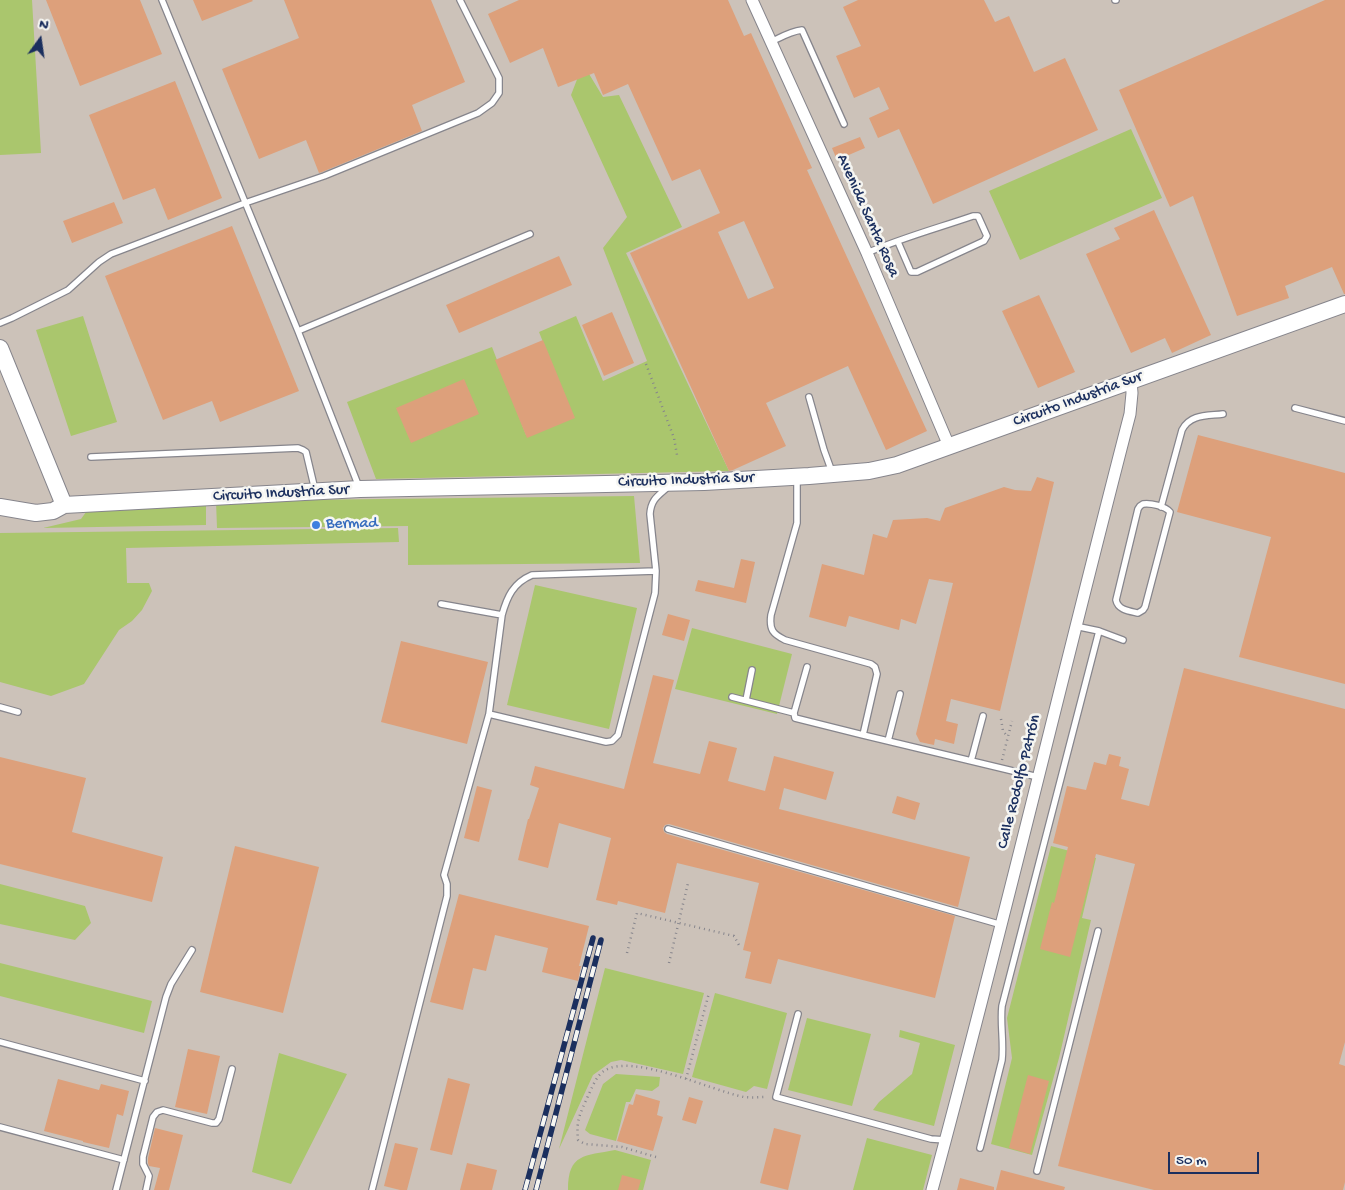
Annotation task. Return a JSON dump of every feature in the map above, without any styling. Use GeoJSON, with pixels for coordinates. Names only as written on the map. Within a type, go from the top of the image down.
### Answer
{"type":"FeatureCollection","features":[{"type":"Feature","properties":{"kind":"main road","name":"Circuito Industria Sur"},"geometry":{"type":"LineString","coordinates":[[1,505],[36,513],[53,511],[64,505],[315,492],[673,483],[797,477],[869,471],[897,465],[1345,304]]}},
{"type":"Feature","properties":{"kind":"main road"},"geometry":{"type":"LineString","coordinates":[[0,348],[64,505]]}},
{"type":"Feature","properties":{"kind":"street","name":"Avenida Santa Rosa"},"geometry":{"type":"LineString","coordinates":[[752,0],[867,254],[949,446]]}},
{"type":"Feature","properties":{"kind":"street","name":"Calle Rodolfo Patrón"},"geometry":{"type":"LineString","coordinates":[[932,1190],[1002,925],[1130,414],[1131,381]]}},
{"type":"Feature","properties":{"kind":"lane"},"geometry":{"type":"LineString","coordinates":[[162,0],[298,331],[360,490]]}},
{"type":"Feature","properties":{"kind":"lane"},"geometry":{"type":"LineString","coordinates":[[0,323],[68,290],[99,262],[111,254],[245,203],[324,176],[478,113],[492,103],[499,93],[498,78],[460,0]]}},
{"type":"Feature","properties":{"kind":"lane"},"geometry":{"type":"LineString","coordinates":[[771,42],[787,34],[802,30],[844,124]]}},
{"type":"Feature","properties":{"kind":"lane"},"geometry":{"type":"LineString","coordinates":[[867,254],[898,242],[973,216],[978,216],[987,236],[984,241],[917,272],[911,272],[898,242]]}},
{"type":"Feature","properties":{"kind":"lane"},"geometry":{"type":"LineString","coordinates":[[298,331],[530,234]]}},
{"type":"Feature","properties":{"kind":"lane"},"geometry":{"type":"LineString","coordinates":[[809,397],[832,474]]}},
{"type":"Feature","properties":{"kind":"lane"},"geometry":{"type":"LineString","coordinates":[[1295,408],[1345,421]]}},
{"type":"Feature","properties":{"kind":"lane"},"geometry":{"type":"LineString","coordinates":[[1161,507],[1185,423],[1193,418],[1223,414]]}},
{"type":"Feature","properties":{"kind":"lane"},"geometry":{"type":"LineString","coordinates":[[91,457],[298,448],[306,452],[315,492]]}},
{"type":"Feature","properties":{"kind":"lane"},"geometry":{"type":"LineString","coordinates":[[797,477],[797,523],[770,615],[770,623],[772,630],[777,636],[785,640],[871,664],[875,667],[877,674],[863,735]]}},
{"type":"Feature","properties":{"kind":"lane"},"geometry":{"type":"LineString","coordinates":[[489,714],[606,742],[612,741],[618,735],[655,593],[656,571],[651,506],[655,498],[673,483]]}},
{"type":"Feature","properties":{"kind":"lane"},"geometry":{"type":"LineString","coordinates":[[1147,504],[1161,507],[1167,509],[1170,514],[1145,607],[1138,613],[1130,612],[1117,606],[1116,600],[1138,509],[1140,506],[1147,504]]}},
{"type":"Feature","properties":{"kind":"lane"},"geometry":{"type":"LineString","coordinates":[[372,1190],[447,896],[444,875],[489,714],[502,615],[506,599],[520,581],[532,575],[656,571]]}},
{"type":"Feature","properties":{"kind":"lane"},"geometry":{"type":"LineString","coordinates":[[441,604],[502,615]]}},
{"type":"Feature","properties":{"kind":"lane"},"geometry":{"type":"LineString","coordinates":[[1076,626],[1123,640]]}},
{"type":"Feature","properties":{"kind":"lane"},"geometry":{"type":"LineString","coordinates":[[980,1148],[1002,1060],[1002,1006],[1098,631]]}},
{"type":"Feature","properties":{"kind":"lane"},"geometry":{"type":"LineString","coordinates":[[807,667],[794,713],[797,719],[1038,777]]}},
{"type":"Feature","properties":{"kind":"lane"},"geometry":{"type":"LineString","coordinates":[[746,700],[752,670]]}},
{"type":"Feature","properties":{"kind":"lane"},"geometry":{"type":"LineString","coordinates":[[888,741],[900,694]]}},
{"type":"Feature","properties":{"kind":"lane"},"geometry":{"type":"LineString","coordinates":[[732,697],[794,713]]}},
{"type":"Feature","properties":{"kind":"lane"},"geometry":{"type":"LineString","coordinates":[[0,708],[18,712]]}},
{"type":"Feature","properties":{"kind":"lane"},"geometry":{"type":"LineString","coordinates":[[971,761],[983,716]]}},
{"type":"Feature","properties":{"kind":"lane"},"geometry":{"type":"LineString","coordinates":[[668,829],[1002,925]]}},
{"type":"Feature","properties":{"kind":"lane"},"geometry":{"type":"LineString","coordinates":[[1037,1171],[1098,931]]}},
{"type":"Feature","properties":{"kind":"lane"},"geometry":{"type":"LineString","coordinates":[[116,1190],[166,997],[175,977],[192,950]]}},
{"type":"Feature","properties":{"kind":"lane"},"geometry":{"type":"LineString","coordinates":[[798,1014],[776,1097],[931,1139],[946,1140]]}},
{"type":"Feature","properties":{"kind":"lane"},"geometry":{"type":"LineString","coordinates":[[0,1042],[144,1081]]}},
{"type":"Feature","properties":{"kind":"lane"},"geometry":{"type":"LineString","coordinates":[[146,1190],[149,1176],[143,1164],[143,1157],[153,1116],[163,1110],[216,1123],[219,1119],[232,1069]]}},
{"type":"Feature","properties":{"kind":"lane"},"geometry":{"type":"LineString","coordinates":[[0,1127],[124,1160]]}},
{"type":"Feature","properties":{"kind":"path"},"geometry":{"type":"LineString","coordinates":[[646,364],[674,438],[677,455]]}},
{"type":"Feature","properties":{"kind":"path"},"geometry":{"type":"LineString","coordinates":[[1001,719],[1003,731],[1008,737]]}},
{"type":"Feature","properties":{"kind":"path"},"geometry":{"type":"LineString","coordinates":[[1000,768],[1012,720]]}},
{"type":"Feature","properties":{"kind":"path"},"geometry":{"type":"LineString","coordinates":[[669,963],[688,883]]}},
{"type":"Feature","properties":{"kind":"path"},"geometry":{"type":"LineString","coordinates":[[627,953],[637,913],[734,936],[740,947]]}},
{"type":"Feature","properties":{"kind":"path"},"geometry":{"type":"LineString","coordinates":[[686,1079],[709,993]]}},
{"type":"Feature","properties":{"kind":"path"},"geometry":{"type":"LineString","coordinates":[[656,1157],[622,1147],[585,1144],[578,1140],[578,1118],[596,1080],[603,1071],[619,1065],[651,1069],[744,1096],[776,1097]]}},
{"type":"Feature","properties":{"kind":"shaded area"},"geometry":{"type":"Polygon","coordinates":[[[0,0],[1345,0],[1345,1190],[0,1190],[0,0]]]}},
{"type":"Feature","properties":{"kind":"green space"},"geometry":{"type":"Polygon","coordinates":[[[0,0],[32,0],[41,153],[0,155],[0,0]]]}},
{"type":"Feature","properties":{"kind":"green space"},"geometry":{"type":"Polygon","coordinates":[[[583,64],[603,97],[619,95],[682,227],[626,253],[729,471],[376,479],[347,402],[492,347],[526,435],[573,417],[539,332],[576,316],[603,381],[647,361],[603,248],[627,217],[571,95],[583,64]]]}},
{"type":"Feature","properties":{"kind":"green space"},"geometry":{"type":"Polygon","coordinates":[[[1131,129],[1162,198],[1020,260],[989,191],[1131,129]]]}},
{"type":"Feature","properties":{"kind":"green space"},"geometry":{"type":"Polygon","coordinates":[[[83,316],[117,422],[71,436],[36,330],[83,316]]]}},
{"type":"Feature","properties":{"kind":"green space"},"geometry":{"type":"Polygon","coordinates":[[[634,496],[640,563],[408,565],[408,526],[217,528],[216,501],[634,496]]]}},
{"type":"Feature","properties":{"kind":"green space"},"geometry":{"type":"Polygon","coordinates":[[[206,506],[206,525],[43,528],[81,519],[89,508],[206,506]]]}},
{"type":"Feature","properties":{"kind":"green space"},"geometry":{"type":"Polygon","coordinates":[[[398,528],[399,542],[126,548],[127,583],[149,583],[152,591],[142,610],[132,621],[119,630],[84,684],[51,696],[0,682],[0,533],[398,528]]]}},
{"type":"Feature","properties":{"kind":"green space"},"geometry":{"type":"Polygon","coordinates":[[[535,585],[637,608],[609,729],[507,705],[535,585]]]}},
{"type":"Feature","properties":{"kind":"green space"},"geometry":{"type":"Polygon","coordinates":[[[692,628],[792,654],[777,714],[675,689],[692,628]]]}},
{"type":"Feature","properties":{"kind":"green space"},"geometry":{"type":"Polygon","coordinates":[[[1051,846],[1096,858],[1082,918],[1091,920],[1059,1058],[1032,1155],[991,1144],[1012,1058],[1007,1018],[1051,846]]]}},
{"type":"Feature","properties":{"kind":"green space"},"geometry":{"type":"Polygon","coordinates":[[[0,884],[85,906],[91,923],[75,940],[0,924],[0,884]]]}},
{"type":"Feature","properties":{"kind":"green space"},"geometry":{"type":"Polygon","coordinates":[[[0,963],[152,1001],[144,1033],[0,996],[0,963]]]}},
{"type":"Feature","properties":{"kind":"green space"},"geometry":{"type":"Polygon","coordinates":[[[605,968],[704,993],[683,1074],[621,1060],[611,1062],[593,1075],[559,1149],[605,968]]]}},
{"type":"Feature","properties":{"kind":"green space"},"geometry":{"type":"Polygon","coordinates":[[[715,993],[787,1013],[767,1089],[754,1086],[746,1092],[692,1077],[715,993]]]}},
{"type":"Feature","properties":{"kind":"green space"},"geometry":{"type":"Polygon","coordinates":[[[807,1018],[871,1034],[852,1106],[788,1090],[807,1018]]]}},
{"type":"Feature","properties":{"kind":"green space"},"geometry":{"type":"Polygon","coordinates":[[[900,1030],[955,1045],[934,1126],[873,1110],[879,1102],[912,1074],[920,1043],[899,1037],[900,1030]]]}},
{"type":"Feature","properties":{"kind":"green space"},"geometry":{"type":"Polygon","coordinates":[[[279,1053],[347,1074],[291,1184],[252,1172],[279,1053]]]}},
{"type":"Feature","properties":{"kind":"green space"},"geometry":{"type":"Polygon","coordinates":[[[616,1074],[660,1077],[659,1086],[652,1091],[636,1089],[630,1102],[626,1102],[616,1141],[590,1134],[585,1130],[603,1084],[616,1074]]]}},
{"type":"Feature","properties":{"kind":"green space"},"geometry":{"type":"Polygon","coordinates":[[[867,1138],[932,1155],[923,1190],[853,1190],[867,1138]]]}},
{"type":"Feature","properties":{"kind":"green space"},"geometry":{"type":"Polygon","coordinates":[[[615,1150],[651,1160],[643,1190],[568,1190],[571,1169],[580,1158],[615,1150]]]}},
{"type":"Feature","properties":{"kind":"building"},"geometry":{"type":"Polygon","coordinates":[[[46,0],[140,0],[162,54],[80,86],[46,0]]]}},
{"type":"Feature","properties":{"kind":"building"},"geometry":{"type":"Polygon","coordinates":[[[193,0],[252,0],[253,1],[202,21],[193,0]]]}},
{"type":"Feature","properties":{"kind":"building"},"geometry":{"type":"Polygon","coordinates":[[[284,0],[431,0],[465,82],[412,105],[422,131],[322,172],[319,173],[306,140],[259,159],[222,69],[299,38],[284,0]]]}},
{"type":"Feature","properties":{"kind":"building"},"geometry":{"type":"Polygon","coordinates":[[[519,0],[728,0],[744,36],[751,33],[812,168],[807,170],[927,431],[886,450],[848,366],[766,403],[786,446],[729,471],[630,253],[720,213],[700,169],[672,181],[628,84],[603,95],[594,73],[558,87],[543,48],[510,63],[488,14],[519,0]],[[744,221],[718,232],[748,299],[774,288],[744,221]]]}},
{"type":"Feature","properties":{"kind":"building"},"geometry":{"type":"Polygon","coordinates":[[[858,0],[984,0],[995,22],[1009,16],[1034,72],[1065,58],[1098,130],[933,204],[899,129],[878,138],[869,118],[889,109],[879,87],[854,98],[836,56],[861,46],[843,7],[858,0]]]}},
{"type":"Feature","properties":{"kind":"building"},"geometry":{"type":"Polygon","coordinates":[[[1325,0],[1345,0],[1345,294],[1332,267],[1285,286],[1289,298],[1237,316],[1193,196],[1170,207],[1119,90],[1325,0]]]}},
{"type":"Feature","properties":{"kind":"building"},"geometry":{"type":"Polygon","coordinates":[[[175,81],[222,198],[168,220],[155,188],[123,200],[89,115],[175,81]]]}},
{"type":"Feature","properties":{"kind":"building"},"geometry":{"type":"Polygon","coordinates":[[[860,137],[865,148],[837,160],[832,148],[860,137]]]}},
{"type":"Feature","properties":{"kind":"building"},"geometry":{"type":"Polygon","coordinates":[[[114,202],[123,223],[72,243],[63,221],[114,202]]]}},
{"type":"Feature","properties":{"kind":"building"},"geometry":{"type":"Polygon","coordinates":[[[1154,210],[1211,335],[1172,353],[1165,338],[1131,353],[1086,254],[1120,239],[1114,228],[1154,210]]]}},
{"type":"Feature","properties":{"kind":"building"},"geometry":{"type":"Polygon","coordinates":[[[232,226],[299,391],[220,422],[212,401],[163,420],[105,276],[232,226]]]}},
{"type":"Feature","properties":{"kind":"building"},"geometry":{"type":"Polygon","coordinates":[[[559,256],[572,285],[459,333],[446,305],[559,256]]]}},
{"type":"Feature","properties":{"kind":"building"},"geometry":{"type":"Polygon","coordinates":[[[1039,295],[1075,372],[1038,388],[1002,311],[1039,295]]]}},
{"type":"Feature","properties":{"kind":"building"},"geometry":{"type":"Polygon","coordinates":[[[612,312],[634,363],[604,376],[582,325],[612,312]]]}},
{"type":"Feature","properties":{"kind":"building"},"geometry":{"type":"Polygon","coordinates":[[[543,340],[575,418],[527,438],[495,360],[543,340]]]}},
{"type":"Feature","properties":{"kind":"building"},"geometry":{"type":"Polygon","coordinates":[[[464,379],[479,414],[411,443],[396,408],[464,379]]]}},
{"type":"Feature","properties":{"kind":"building"},"geometry":{"type":"Polygon","coordinates":[[[1198,435],[1345,473],[1345,684],[1239,657],[1271,537],[1177,512],[1198,435]]]}},
{"type":"Feature","properties":{"kind":"building"},"geometry":{"type":"Polygon","coordinates":[[[1037,477],[1054,482],[1000,711],[951,699],[946,721],[958,724],[954,744],[935,739],[934,745],[920,742],[916,734],[953,583],[929,579],[916,624],[901,619],[899,630],[849,616],[846,627],[809,617],[822,564],[864,575],[873,534],[887,538],[893,520],[927,518],[940,521],[945,508],[1004,487],[1031,491],[1037,477]]]}},
{"type":"Feature","properties":{"kind":"building"},"geometry":{"type":"Polygon","coordinates":[[[741,559],[755,562],[746,603],[695,591],[698,580],[734,588],[741,559]]]}},
{"type":"Feature","properties":{"kind":"building"},"geometry":{"type":"Polygon","coordinates":[[[668,614],[690,620],[684,641],[662,635],[668,614]]]}},
{"type":"Feature","properties":{"kind":"building"},"geometry":{"type":"Polygon","coordinates":[[[401,641],[488,662],[467,744],[381,722],[401,641]]]}},
{"type":"Feature","properties":{"kind":"building"},"geometry":{"type":"Polygon","coordinates":[[[1184,668],[1345,709],[1345,1042],[1339,1064],[1345,1066],[1345,1182],[1343,1190],[1154,1190],[1058,1166],[1135,864],[1096,854],[1070,957],[1040,949],[1068,847],[1053,843],[1067,786],[1086,790],[1094,762],[1106,765],[1109,754],[1121,757],[1119,766],[1129,769],[1121,799],[1149,806],[1184,668]]]}},
{"type":"Feature","properties":{"kind":"building"},"geometry":{"type":"Polygon","coordinates":[[[653,675],[674,680],[653,763],[700,774],[709,741],[737,748],[728,781],[765,791],[774,756],[834,772],[826,800],[784,788],[779,809],[970,857],[958,907],[669,824],[663,828],[667,834],[955,916],[935,998],[778,959],[771,984],[745,978],[751,952],[743,950],[759,883],[677,863],[665,913],[618,901],[617,905],[596,900],[611,838],[559,823],[548,868],[518,860],[528,819],[539,788],[530,785],[535,766],[624,789],[653,675]]]}},
{"type":"Feature","properties":{"kind":"building"},"geometry":{"type":"Polygon","coordinates":[[[0,757],[86,778],[72,832],[163,857],[152,902],[0,864],[0,757]]]}},
{"type":"Feature","properties":{"kind":"building"},"geometry":{"type":"Polygon","coordinates":[[[477,786],[492,790],[479,842],[464,838],[477,786]]]}},
{"type":"Feature","properties":{"kind":"building"},"geometry":{"type":"Polygon","coordinates":[[[897,796],[920,803],[915,820],[892,813],[897,796]]]}},
{"type":"Feature","properties":{"kind":"building"},"geometry":{"type":"Polygon","coordinates":[[[235,846],[319,867],[283,1013],[200,992],[235,846]]]}},
{"type":"Feature","properties":{"kind":"building"},"geometry":{"type":"Polygon","coordinates":[[[459,894],[589,926],[579,966],[581,966],[578,981],[542,972],[548,948],[495,935],[486,971],[473,968],[463,1010],[430,1002],[459,894]]]}},
{"type":"Feature","properties":{"kind":"building"},"geometry":{"type":"Polygon","coordinates":[[[188,1049],[220,1056],[207,1114],[175,1107],[188,1049]]]}},
{"type":"Feature","properties":{"kind":"building"},"geometry":{"type":"Polygon","coordinates":[[[1028,1075],[1049,1081],[1030,1154],[1009,1148],[1028,1075]]]}},
{"type":"Feature","properties":{"kind":"building"},"geometry":{"type":"Polygon","coordinates":[[[448,1078],[470,1084],[452,1155],[430,1150],[448,1078]]]}},
{"type":"Feature","properties":{"kind":"building"},"geometry":{"type":"Polygon","coordinates":[[[58,1079],[99,1090],[101,1084],[129,1091],[123,1116],[117,1114],[109,1148],[44,1131],[58,1079]]]}},
{"type":"Feature","properties":{"kind":"building"},"geometry":{"type":"Polygon","coordinates":[[[636,1094],[660,1101],[657,1115],[663,1117],[653,1151],[617,1141],[629,1104],[633,1105],[636,1094]]]}},
{"type":"Feature","properties":{"kind":"building"},"geometry":{"type":"Polygon","coordinates":[[[689,1097],[703,1101],[696,1124],[682,1120],[689,1097]]]}},
{"type":"Feature","properties":{"kind":"building"},"geometry":{"type":"Polygon","coordinates":[[[155,1128],[183,1135],[169,1190],[154,1190],[160,1168],[149,1166],[148,1158],[155,1128]]]}},
{"type":"Feature","properties":{"kind":"building"},"geometry":{"type":"Polygon","coordinates":[[[774,1128],[801,1135],[788,1190],[760,1183],[774,1128]]]}},
{"type":"Feature","properties":{"kind":"building"},"geometry":{"type":"Polygon","coordinates":[[[395,1143],[418,1148],[407,1190],[384,1186],[395,1143]]]}},
{"type":"Feature","properties":{"kind":"building"},"geometry":{"type":"Polygon","coordinates":[[[467,1163],[497,1170],[492,1190],[460,1190],[467,1163]]]}},
{"type":"Feature","properties":{"kind":"building"},"geometry":{"type":"Polygon","coordinates":[[[1001,1170],[1065,1187],[1064,1190],[996,1190],[1001,1170]]]}},
{"type":"Feature","properties":{"kind":"building"},"geometry":{"type":"Polygon","coordinates":[[[622,1175],[641,1180],[638,1190],[618,1190],[622,1175]]]}},
{"type":"Feature","properties":{"kind":"building"},"geometry":{"type":"Polygon","coordinates":[[[960,1178],[994,1187],[994,1190],[957,1190],[960,1178]]]}},
{"type":"Feature","properties":{"kind":"railway"},"geometry":{"type":"LineString","coordinates":[[525,1190],[593,938]]}},
{"type":"Feature","properties":{"kind":"railway"},"geometry":{"type":"LineString","coordinates":[[536,1190],[601,940]]}},
{"type":"Feature","properties":{"kind":"place","name":"Bermad"},"geometry":{"type":"Point","coordinates":[316,525]}}]}
